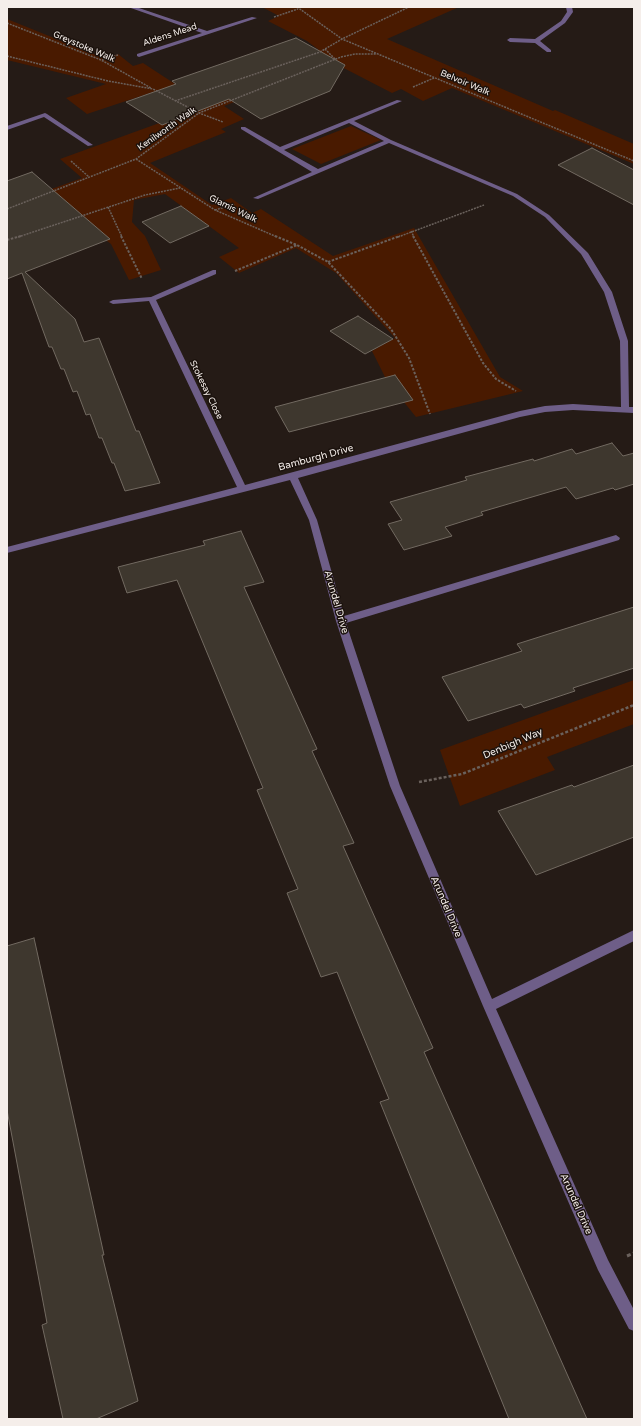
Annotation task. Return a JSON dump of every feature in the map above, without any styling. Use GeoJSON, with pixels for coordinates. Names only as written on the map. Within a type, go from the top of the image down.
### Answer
{"type":"FeatureCollection","features":[{"type":"Feature","properties":{"kind":"street","name":"Aldens Mead"},"geometry":{"type":"LineString","coordinates":[[131,7],[207,33]]}},
{"type":"Feature","properties":{"kind":"street"},"geometry":{"type":"LineString","coordinates":[[536,42],[564,22],[570,12],[569,7]]}},
{"type":"Feature","properties":{"kind":"street","name":"Aldens Mead"},"geometry":{"type":"LineString","coordinates":[[140,55],[254,18]]}},
{"type":"Feature","properties":{"kind":"street"},"geometry":{"type":"LineString","coordinates":[[510,40],[536,42],[549,52]]}},
{"type":"Feature","properties":{"kind":"street"},"geometry":{"type":"LineString","coordinates":[[280,149],[351,122],[399,101]]}},
{"type":"Feature","properties":{"kind":"street"},"geometry":{"type":"LineString","coordinates":[[7,128],[45,115],[90,145]]}},
{"type":"Feature","properties":{"kind":"street"},"geometry":{"type":"LineString","coordinates":[[351,122],[389,141],[515,195],[547,216],[584,253],[608,292],[624,341],[630,409]]}},
{"type":"Feature","properties":{"kind":"street"},"geometry":{"type":"LineString","coordinates":[[243,128],[316,171]]}},
{"type":"Feature","properties":{"kind":"street"},"geometry":{"type":"LineString","coordinates":[[256,198],[389,141]]}},
{"type":"Feature","properties":{"kind":"street"},"geometry":{"type":"LineString","coordinates":[[113,302],[152,299],[213,272]]}},
{"type":"Feature","properties":{"kind":"street","name":"Stokesay Close"},"geometry":{"type":"LineString","coordinates":[[152,299],[242,488]]}},
{"type":"Feature","properties":{"kind":"street","name":"Bamburgh Drive"},"geometry":{"type":"LineString","coordinates":[[7,550],[545,409],[573,407],[630,409]]}},
{"type":"Feature","properties":{"kind":"street","name":"Arundel Drive"},"geometry":{"type":"LineString","coordinates":[[293,476],[313,520],[341,621],[395,786],[488,1006],[603,1265],[634,1324]]}},
{"type":"Feature","properties":{"kind":"street"},"geometry":{"type":"LineString","coordinates":[[341,621],[616,538]]}},
{"type":"Feature","properties":{"kind":"street"},"geometry":{"type":"LineString","coordinates":[[488,1006],[634,935]]}},
{"type":"Feature","properties":{"kind":"path","name":"Belvoir Walk"},"geometry":{"type":"LineString","coordinates":[[297,7],[342,39],[634,161]]}},
{"type":"Feature","properties":{"kind":"path","name":"Kenilworth Walk"},"geometry":{"type":"LineString","coordinates":[[176,101],[325,49],[342,39],[409,7]]}},
{"type":"Feature","properties":{"kind":"path","name":"Greystoke Walk"},"geometry":{"type":"LineString","coordinates":[[7,23],[101,60],[153,90],[198,113],[243,128]]}},
{"type":"Feature","properties":{"kind":"path"},"geometry":{"type":"LineString","coordinates":[[325,49],[335,59]]}},
{"type":"Feature","properties":{"kind":"path","name":"Kenilworth Walk"},"geometry":{"type":"LineString","coordinates":[[7,209],[136,159],[198,113],[335,59],[355,54],[377,54]]}},
{"type":"Feature","properties":{"kind":"path","name":"Greystoke Walk"},"geometry":{"type":"LineString","coordinates":[[7,56],[108,81],[153,90]]}},
{"type":"Feature","properties":{"kind":"path","name":"Glamis Walk"},"geometry":{"type":"LineString","coordinates":[[136,159],[214,210],[297,245],[328,262],[391,330],[409,358],[438,436]]}},
{"type":"Feature","properties":{"kind":"path"},"geometry":{"type":"LineString","coordinates":[[7,240],[108,206],[145,195],[180,188]]}},
{"type":"Feature","properties":{"kind":"path"},"geometry":{"type":"LineString","coordinates":[[328,262],[515,195]]}},
{"type":"Feature","properties":{"kind":"path"},"geometry":{"type":"LineString","coordinates":[[108,206],[152,299]]}},
{"type":"Feature","properties":{"kind":"path"},"geometry":{"type":"LineString","coordinates":[[411,231],[483,363],[496,379],[545,409]]}},
{"type":"Feature","properties":{"kind":"path"},"geometry":{"type":"LineString","coordinates":[[213,272],[237,271],[297,245]]}},
{"type":"Feature","properties":{"kind":"path","name":"Denbigh Way"},"geometry":{"type":"LineString","coordinates":[[395,786],[462,774],[560,733],[634,705]]}},
{"type":"Feature","properties":{"kind":"shaded area"},"geometry":{"type":"Polygon","coordinates":[[[262,7],[459,7],[387,39],[553,111],[555,110],[634,144],[634,164],[452,88],[423,101],[401,89],[392,93],[334,63],[224,106],[244,119],[221,129],[226,132],[150,163],[212,205],[231,198],[252,213],[261,209],[333,256],[414,228],[500,377],[523,391],[416,417],[387,381],[372,351],[395,338],[336,273],[296,248],[239,273],[219,257],[239,248],[165,194],[134,200],[132,222],[145,236],[161,270],[129,280],[111,244],[78,219],[7,205],[82,178],[60,159],[187,113],[175,101],[153,92],[87,114],[66,98],[106,84],[7,60],[7,19],[106,59],[118,54],[133,66],[143,63],[192,95],[319,50],[307,41],[268,21],[279,16],[262,7]]]}},
{"type":"Feature","properties":{"kind":"shaded area"},"geometry":{"type":"Polygon","coordinates":[[[351,126],[381,140],[321,164],[292,149],[351,126]]]}},
{"type":"Feature","properties":{"kind":"shaded area"},"geometry":{"type":"Polygon","coordinates":[[[634,680],[634,724],[547,757],[555,770],[460,806],[440,750],[634,680]]]}},
{"type":"Feature","properties":{"kind":"building"},"geometry":{"type":"Polygon","coordinates":[[[296,38],[345,65],[330,91],[261,119],[229,99],[162,125],[126,102],[176,84],[172,81],[296,38]]]}},
{"type":"Feature","properties":{"kind":"building"},"geometry":{"type":"Polygon","coordinates":[[[592,148],[634,170],[634,205],[558,165],[592,148]]]}},
{"type":"Feature","properties":{"kind":"building"},"geometry":{"type":"Polygon","coordinates":[[[32,172],[110,239],[25,272],[75,319],[84,342],[99,338],[136,431],[139,431],[160,483],[125,491],[102,438],[99,438],[90,414],[86,415],[77,391],[73,392],[64,369],[61,369],[52,347],[49,347],[22,273],[7,279],[7,181],[32,172]]]}},
{"type":"Feature","properties":{"kind":"building"},"geometry":{"type":"Polygon","coordinates":[[[181,206],[209,226],[170,243],[142,222],[181,206]]]}},
{"type":"Feature","properties":{"kind":"building"},"geometry":{"type":"Polygon","coordinates":[[[358,316],[393,339],[365,354],[330,331],[358,316]]]}},
{"type":"Feature","properties":{"kind":"building"},"geometry":{"type":"Polygon","coordinates":[[[395,375],[413,400],[289,432],[275,407],[395,375]]]}},
{"type":"Feature","properties":{"kind":"building"},"geometry":{"type":"Polygon","coordinates":[[[612,443],[623,456],[634,453],[634,484],[615,490],[613,488],[576,499],[566,487],[481,512],[483,515],[445,527],[452,536],[404,550],[388,524],[402,520],[390,502],[467,480],[465,477],[533,459],[534,461],[572,449],[576,454],[612,443]]]}},
{"type":"Feature","properties":{"kind":"building"},"geometry":{"type":"Polygon","coordinates":[[[241,531],[264,582],[244,587],[317,749],[312,751],[354,843],[343,846],[433,1048],[424,1052],[587,1419],[509,1419],[380,1102],[389,1099],[337,972],[321,977],[287,893],[298,889],[257,790],[263,788],[177,580],[127,593],[118,567],[205,545],[203,541],[241,531]]]}},
{"type":"Feature","properties":{"kind":"building"},"geometry":{"type":"Polygon","coordinates":[[[634,607],[634,668],[573,688],[575,691],[524,708],[521,704],[468,721],[442,677],[522,651],[517,644],[634,607]]]}},
{"type":"Feature","properties":{"kind":"building"},"geometry":{"type":"Polygon","coordinates":[[[634,765],[634,837],[536,875],[498,811],[572,785],[574,787],[634,765]]]}},
{"type":"Feature","properties":{"kind":"building"},"geometry":{"type":"Polygon","coordinates":[[[34,938],[104,1255],[102,1255],[138,1401],[96,1419],[63,1419],[42,1325],[47,1323],[7,1110],[7,946],[34,938]]]}}]}
